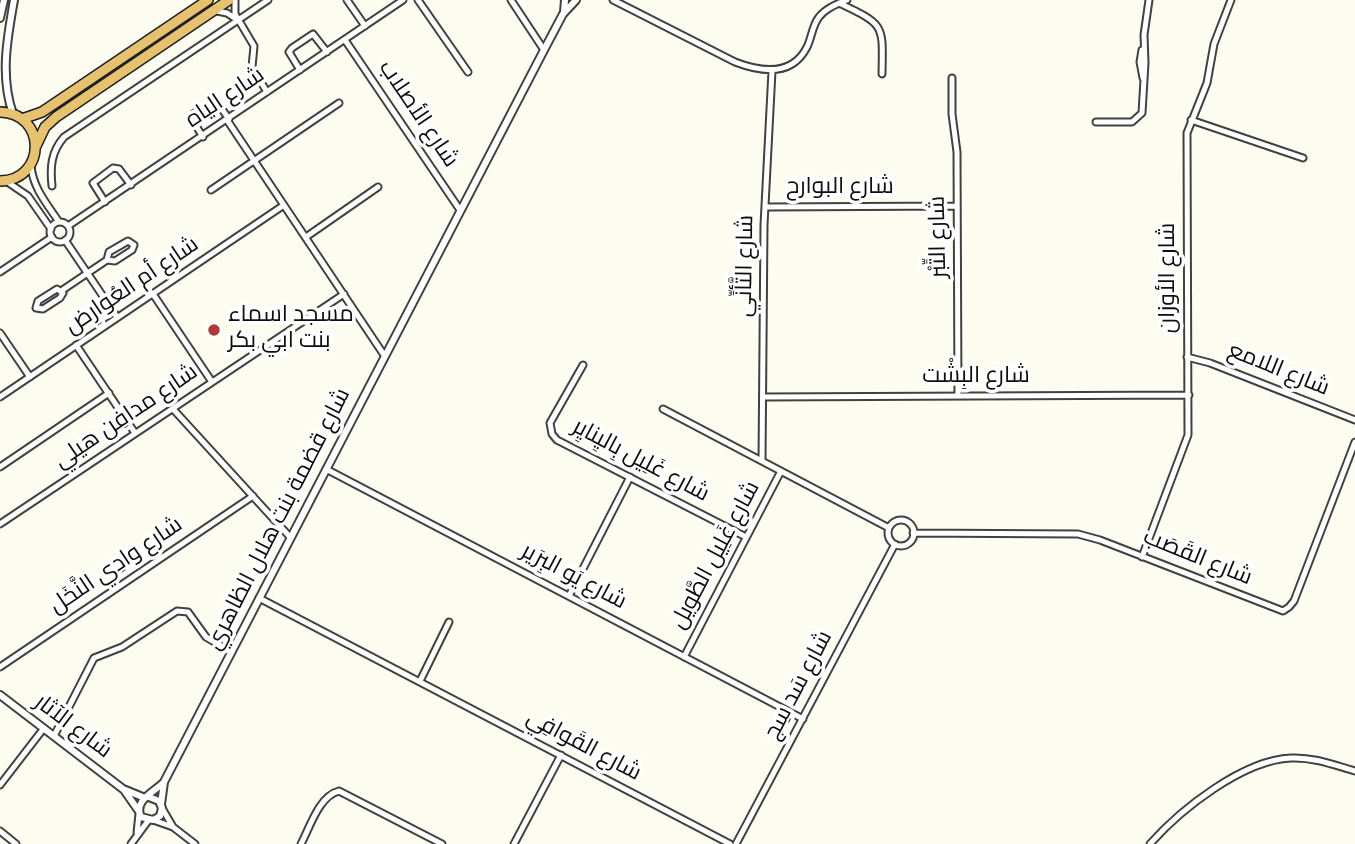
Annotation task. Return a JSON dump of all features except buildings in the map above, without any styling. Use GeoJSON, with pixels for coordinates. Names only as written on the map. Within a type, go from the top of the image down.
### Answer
{"type":"FeatureCollection","features":[{"type":"Feature","properties":{"kind":"highway"},"geometry":{"type":"LineString","coordinates":[[0,112],[18,116],[42,112],[208,0]]}},
{"type":"Feature","properties":{"kind":"highway"},"geometry":{"type":"LineString","coordinates":[[3,181],[16,178],[31,164],[45,127],[56,117],[229,0]]}},
{"type":"Feature","properties":{"kind":"highway"},"geometry":{"type":"LineString","coordinates":[[18,116],[32,131],[36,146]]}},
{"type":"Feature","properties":{"kind":"street"},"geometry":{"type":"LineString","coordinates":[[0,18],[3,0]]}},
{"type":"Feature","properties":{"kind":"street"},"geometry":{"type":"LineString","coordinates":[[14,0],[3,79],[5,95],[18,116]]}},
{"type":"Feature","properties":{"kind":"street"},"geometry":{"type":"LineString","coordinates":[[235,0],[237,20]]}},
{"type":"Feature","properties":{"kind":"street"},"geometry":{"type":"LineString","coordinates":[[52,186],[53,154],[64,137],[268,0]]}},
{"type":"Feature","properties":{"kind":"street"},"geometry":{"type":"LineString","coordinates":[[347,0],[365,26]]}},
{"type":"Feature","properties":{"kind":"street"},"geometry":{"type":"LineString","coordinates":[[418,0],[468,72]]}},
{"type":"Feature","properties":{"kind":"street"},"geometry":{"type":"LineString","coordinates":[[512,0],[544,50]]}},
{"type":"Feature","properties":{"kind":"street","name":"شارع قضمة بنت هلال الظاهري"},"geometry":{"type":"LineString","coordinates":[[564,14],[565,0]]}},
{"type":"Feature","properties":{"kind":"street","name":"شارع قضمة بنت هلال الظاهري"},"geometry":{"type":"LineString","coordinates":[[147,797],[164,782],[544,50],[564,14],[576,0]]}},
{"type":"Feature","properties":{"kind":"street"},"geometry":{"type":"LineString","coordinates":[[613,0],[735,62],[754,69],[772,71],[789,66],[797,60],[805,51],[820,16],[847,0]]}},
{"type":"Feature","properties":{"kind":"street"},"geometry":{"type":"LineString","coordinates":[[1096,122],[1132,122],[1140,117],[1143,109],[1143,47],[1149,0]]}},
{"type":"Feature","properties":{"kind":"street","name":"شارع الأوزان"},"geometry":{"type":"LineString","coordinates":[[1142,557],[1185,446],[1189,424],[1186,140],[1210,71],[1213,44],[1231,0]]}},
{"type":"Feature","properties":{"kind":"street","name":"شارع الياه"},"geometry":{"type":"LineString","coordinates":[[68,226],[401,1]]}},
{"type":"Feature","properties":{"kind":"street"},"geometry":{"type":"LineString","coordinates":[[839,3],[877,24],[883,38],[882,74]]}},
{"type":"Feature","properties":{"kind":"street"},"geometry":{"type":"LineString","coordinates":[[214,11],[227,13],[237,20],[252,42],[252,67],[267,92]]}},
{"type":"Feature","properties":{"kind":"street"},"geometry":{"type":"LineString","coordinates":[[300,70],[289,52],[292,48],[313,34],[327,51]]}},
{"type":"Feature","properties":{"kind":"street","name":"شارع الأصلاب"},"geometry":{"type":"LineString","coordinates":[[345,40],[460,210]]}},
{"type":"Feature","properties":{"kind":"street","name":"شارع التَّأنِّي"},"geometry":{"type":"LineString","coordinates":[[762,461],[762,301],[772,71]]}},
{"type":"Feature","properties":{"kind":"street","name":"شارع التِّبْر"},"geometry":{"type":"LineString","coordinates":[[951,78],[957,206],[958,396]]}},
{"type":"Feature","properties":{"kind":"street"},"geometry":{"type":"LineString","coordinates":[[203,136],[191,118],[216,102],[384,355]]}},
{"type":"Feature","properties":{"kind":"street"},"geometry":{"type":"LineString","coordinates":[[211,190],[339,103]]}},
{"type":"Feature","properties":{"kind":"street"},"geometry":{"type":"LineString","coordinates":[[1191,120],[1303,158]]}},
{"type":"Feature","properties":{"kind":"street"},"geometry":{"type":"LineString","coordinates":[[3,181],[28,196],[51,229],[52,237],[58,241],[65,240],[70,234],[68,226],[59,222],[37,190],[31,164]]}},
{"type":"Feature","properties":{"kind":"street"},"geometry":{"type":"LineString","coordinates":[[105,202],[93,183],[113,168],[119,169],[131,185]]}},
{"type":"Feature","properties":{"kind":"street"},"geometry":{"type":"LineString","coordinates":[[306,237],[378,187]]}},
{"type":"Feature","properties":{"kind":"street","name":"شارع أم العُوارِض"},"geometry":{"type":"LineString","coordinates":[[0,397],[284,205]]}},
{"type":"Feature","properties":{"kind":"street","name":"شارع البوارح"},"geometry":{"type":"LineString","coordinates":[[765,207],[957,206]]}},
{"type":"Feature","properties":{"kind":"street"},"geometry":{"type":"LineString","coordinates":[[51,229],[59,222]]}},
{"type":"Feature","properties":{"kind":"street"},"geometry":{"type":"LineString","coordinates":[[0,272],[52,237]]}},
{"type":"Feature","properties":{"kind":"street"},"geometry":{"type":"LineString","coordinates":[[65,240],[117,317]]}},
{"type":"Feature","properties":{"kind":"street"},"geometry":{"type":"LineString","coordinates":[[61,291],[60,299],[43,309],[36,308],[38,301],[57,289],[61,291],[107,260],[115,261],[132,250],[133,242],[128,241],[109,252],[107,260]]}},
{"type":"Feature","properties":{"kind":"street"},"geometry":{"type":"LineString","coordinates":[[153,293],[212,382]]}},
{"type":"Feature","properties":{"kind":"street","name":"شارع مدافِن هيلي"},"geometry":{"type":"LineString","coordinates":[[0,524],[344,294]]}},
{"type":"Feature","properties":{"kind":"street"},"geometry":{"type":"LineString","coordinates":[[0,333],[30,377]]}},
{"type":"Feature","properties":{"kind":"street"},"geometry":{"type":"LineString","coordinates":[[76,345],[135,433]]}},
{"type":"Feature","properties":{"kind":"street","name":"شارع اللامع"},"geometry":{"type":"LineString","coordinates":[[1187,357],[1210,363],[1355,421]]}},
{"type":"Feature","properties":{"kind":"street","name":"شارع غَلِيل بِاليِنايِر"},"geometry":{"type":"LineString","coordinates":[[583,365],[552,418],[552,434],[562,443],[746,537]]}},
{"type":"Feature","properties":{"kind":"street"},"geometry":{"type":"LineString","coordinates":[[0,467],[109,393]]}},
{"type":"Feature","properties":{"kind":"street","name":"شارع البِشْت"},"geometry":{"type":"LineString","coordinates":[[764,397],[1189,395]]}},
{"type":"Feature","properties":{"kind":"street"},"geometry":{"type":"LineString","coordinates":[[173,408],[290,537]]}},
{"type":"Feature","properties":{"kind":"street"},"geometry":{"type":"LineString","coordinates":[[663,409],[889,528]]}},
{"type":"Feature","properties":{"kind":"street","name":"شارع القَصَب"},"geometry":{"type":"LineString","coordinates":[[913,533],[1066,533],[1089,536],[1271,608],[1286,610],[1293,601],[1355,442]]}},
{"type":"Feature","properties":{"kind":"street","name":"شارع يَو البِرَير"},"geometry":{"type":"LineString","coordinates":[[326,469],[803,719]]}},
{"type":"Feature","properties":{"kind":"street","name":"شارع غَلِيل الطَّويل"},"geometry":{"type":"LineString","coordinates":[[684,657],[780,471]]}},
{"type":"Feature","properties":{"kind":"street"},"geometry":{"type":"LineString","coordinates":[[569,596],[631,477]]}},
{"type":"Feature","properties":{"kind":"street","name":"شارع وادِي النَّخَل"},"geometry":{"type":"LineString","coordinates":[[0,667],[253,496]]}},
{"type":"Feature","properties":{"kind":"street"},"geometry":{"type":"LineString","coordinates":[[901,520],[911,526],[913,533],[907,544],[895,544],[889,539],[889,528],[894,522],[901,520]]}},
{"type":"Feature","properties":{"kind":"street","name":"شارع سَد سِج"},"geometry":{"type":"LineString","coordinates":[[736,844],[895,544]]}},
{"type":"Feature","properties":{"kind":"street","name":"شارع القَوافِي"},"geometry":{"type":"LineString","coordinates":[[259,598],[730,844]]}},
{"type":"Feature","properties":{"kind":"street"},"geometry":{"type":"LineString","coordinates":[[54,736],[94,658],[122,647],[177,611],[188,612],[206,637],[231,652]]}},
{"type":"Feature","properties":{"kind":"street"},"geometry":{"type":"LineString","coordinates":[[420,681],[449,622]]}},
{"type":"Feature","properties":{"kind":"street","name":"شارع الآثار"},"geometry":{"type":"LineString","coordinates":[[0,695],[123,789],[139,812]]}},
{"type":"Feature","properties":{"kind":"street"},"geometry":{"type":"LineString","coordinates":[[0,785],[44,728]]}},
{"type":"Feature","properties":{"kind":"street"},"geometry":{"type":"LineString","coordinates":[[514,844],[561,755]]}},
{"type":"Feature","properties":{"kind":"street"},"geometry":{"type":"LineString","coordinates":[[1150,844],[1195,801],[1260,764],[1284,758],[1301,758],[1319,760],[1355,771]]}},
{"type":"Feature","properties":{"kind":"street","name":"شارع قضمة بنت هلال الظاهري"},"geometry":{"type":"LineString","coordinates":[[162,806],[164,782]]}},
{"type":"Feature","properties":{"kind":"street","name":"شارع الآثار"},"geometry":{"type":"LineString","coordinates":[[123,789],[147,797]]}},
{"type":"Feature","properties":{"kind":"street"},"geometry":{"type":"LineString","coordinates":[[301,844],[325,799],[333,792],[339,791],[442,844]]}},
{"type":"Feature","properties":{"kind":"street"},"geometry":{"type":"LineString","coordinates":[[137,833],[139,803],[147,797],[156,798],[173,827]]}},
{"type":"Feature","properties":{"kind":"street"},"geometry":{"type":"LineString","coordinates":[[131,844],[137,833],[160,816],[162,806]]}},
{"type":"Feature","properties":{"kind":"street"},"geometry":{"type":"LineString","coordinates":[[139,812],[150,821],[173,827],[195,844]]}},
{"type":"Feature","properties":{"kind":"street"},"geometry":{"type":"LineString","coordinates":[[0,831],[16,844]]}},
{"type":"Feature","properties":{"kind":"place","name":"مسجد اسماء بنت ابي بكر"},"geometry":{"type":"Point","coordinates":[214,330]}}]}
